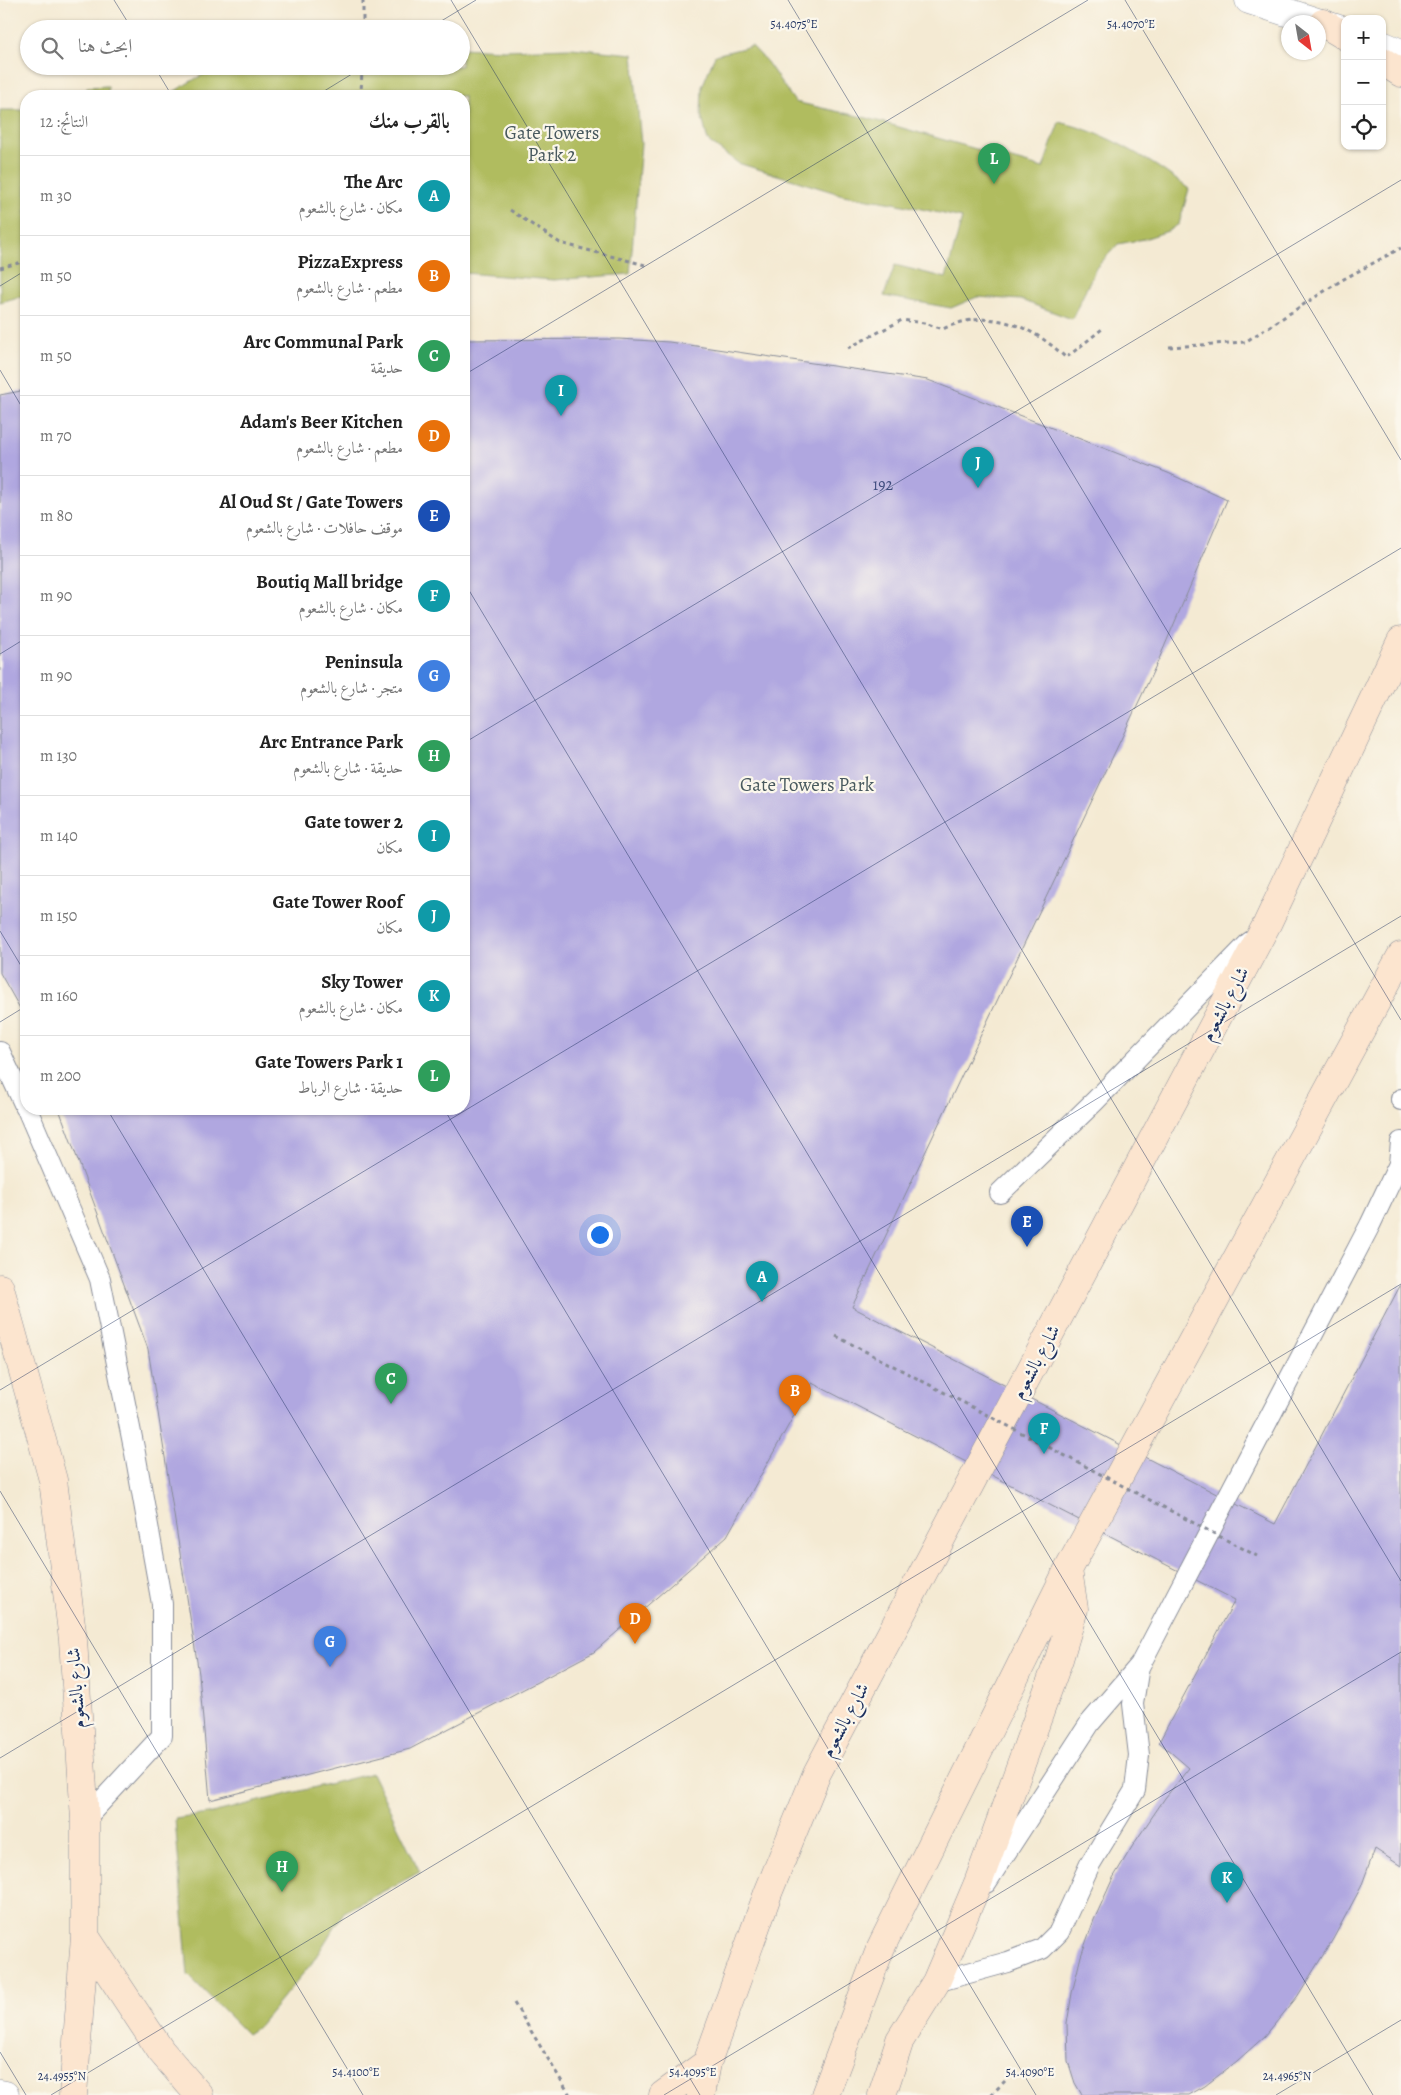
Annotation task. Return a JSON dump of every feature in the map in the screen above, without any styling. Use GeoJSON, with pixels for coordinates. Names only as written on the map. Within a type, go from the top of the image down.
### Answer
{"type":"FeatureCollection","features":[{"type":"Feature","properties":{"kind":"main road"},"geometry":{"type":"LineString","coordinates":[[1386,64],[1401,73]]}},
{"type":"Feature","properties":{"kind":"main road","name":"شارع بالشعوم"},"geometry":{"type":"LineString","coordinates":[[701,2095],[707,2063],[768,1894],[817,1773],[1267,924],[1401,642]]}},
{"type":"Feature","properties":{"kind":"main road"},"geometry":{"type":"LineString","coordinates":[[825,2095],[881,1947],[1068,1570],[1401,956]]}},
{"type":"Feature","properties":{"kind":"main road","name":"شارع بالشعوم"},"geometry":{"type":"LineString","coordinates":[[0,1288],[53,1480],[73,1640],[85,1819],[85,1936],[73,2095]]}},
{"type":"Feature","properties":{"kind":"main road"},"geometry":{"type":"LineString","coordinates":[[882,2095],[900,2040],[936,1982],[978,1884],[1059,1659],[1074,1609],[1068,1570]]}},
{"type":"Feature","properties":{"kind":"main road"},"geometry":{"type":"LineString","coordinates":[[85,1936],[161,2051],[199,2095]]}},
{"type":"Feature","properties":{"kind":"main road"},"geometry":{"type":"LineString","coordinates":[[663,2095],[707,2063]]}},
{"type":"Feature","properties":{"kind":"street"},"geometry":{"type":"LineString","coordinates":[[1248,0],[1338,30]]}},
{"type":"Feature","properties":{"kind":"street"},"geometry":{"type":"LineString","coordinates":[[1386,47],[1401,53]]}},
{"type":"Feature","properties":{"kind":"street"},"geometry":{"type":"LineString","coordinates":[[0,2094],[5,2095]]}},
{"type":"Feature","properties":{"kind":"lane"},"geometry":{"type":"LineString","coordinates":[[1000,1193],[1095,1101],[1267,924]]}},
{"type":"Feature","properties":{"kind":"lane"},"geometry":{"type":"LineString","coordinates":[[1401,956],[1401,979]]}},
{"type":"Feature","properties":{"kind":"lane"},"geometry":{"type":"LineString","coordinates":[[0,1052],[20,1095]]}},
{"type":"Feature","properties":{"kind":"lane"},"geometry":{"type":"LineString","coordinates":[[29,1115],[100,1279],[135,1453],[162,1604],[162,1736],[85,1819]]}},
{"type":"Feature","properties":{"kind":"lane"},"geometry":{"type":"LineString","coordinates":[[960,1925],[1090,1723],[1140,1665],[1370,1225],[1399,1164],[1401,1142]]}},
{"type":"Feature","properties":{"kind":"lane"},"geometry":{"type":"LineString","coordinates":[[936,1982],[1008,1962],[1042,1949],[1059,1932],[1090,1864],[1136,1790],[1140,1756],[1133,1704],[1140,1665]]}},
{"type":"Feature","properties":{"kind":"path"},"geometry":{"type":"LineString","coordinates":[[363,0],[363,20]]}},
{"type":"Feature","properties":{"kind":"path"},"geometry":{"type":"LineString","coordinates":[[361,90],[362,75]]}},
{"type":"Feature","properties":{"kind":"path"},"geometry":{"type":"LineString","coordinates":[[510,210],[560,243],[645,265]]}},
{"type":"Feature","properties":{"kind":"path"},"geometry":{"type":"LineString","coordinates":[[1169,347],[1245,342],[1342,280],[1401,248]]}},
{"type":"Feature","properties":{"kind":"path"},"geometry":{"type":"LineString","coordinates":[[0,268],[20,263]]}},
{"type":"Feature","properties":{"kind":"path"},"geometry":{"type":"LineString","coordinates":[[848,348],[902,320],[924,322],[943,329],[971,319],[1008,322],[1030,330],[1050,342],[1066,358],[1102,329]]}},
{"type":"Feature","properties":{"kind":"path"},"geometry":{"type":"LineString","coordinates":[[836,1336],[1257,1556]]}},
{"type":"Feature","properties":{"kind":"path"},"geometry":{"type":"LineString","coordinates":[[514,2003],[570,2095]]}},
{"type":"Feature","properties":{"kind":"path"},"geometry":{"type":"LineString","coordinates":[[991,2095],[1005,2081]]}},
{"type":"Feature","properties":{"kind":"green space"},"geometry":{"type":"Polygon","coordinates":[[[752,46],[767,62],[795,102],[867,118],[1043,168],[1059,122],[1111,140],[1159,167],[1189,189],[1179,224],[1168,231],[1144,239],[1118,244],[1096,268],[1072,319],[1021,300],[977,297],[951,308],[884,296],[895,265],[946,278],[962,218],[894,203],[843,195],[738,163],[708,141],[701,114],[702,87],[715,55],[752,46]]]}},
{"type":"Feature","properties":{"kind":"green space","name":"Gate Towers Park 2"},"geometry":{"type":"Polygon","coordinates":[[[470,48],[503,50],[571,48],[633,54],[641,144],[630,274],[554,280],[470,273],[470,90],[177,90],[204,75],[470,75],[470,48]]]}},
{"type":"Feature","properties":{"kind":"green space"},"geometry":{"type":"Polygon","coordinates":[[[108,86],[108,90],[87,90],[87,87],[108,86]]]}},
{"type":"Feature","properties":{"kind":"green space"},"geometry":{"type":"Polygon","coordinates":[[[0,110],[20,110],[20,297],[0,302],[0,110]]]}},
{"type":"Feature","properties":{"kind":"green space"},"geometry":{"type":"Polygon","coordinates":[[[372,1773],[420,1872],[344,1912],[312,1963],[259,2026],[247,2034],[188,1975],[175,1819],[208,1814],[372,1773]]]}},
{"type":"Feature","properties":{"kind":"building"},"geometry":{"type":"Polygon","coordinates":[[[619,339],[669,342],[928,380],[1168,473],[1227,500],[1159,659],[852,1307],[1275,1524],[1401,1284],[1401,1866],[1375,1849],[1361,1887],[1333,1939],[1297,1997],[1265,2036],[1205,2086],[1189,2095],[1082,2095],[1075,2083],[1068,2061],[1067,2024],[1081,1956],[1094,1920],[1113,1878],[1165,1798],[1189,1768],[1159,1742],[1235,1600],[812,1383],[727,1536],[594,1652],[410,1749],[210,1800],[199,1674],[148,1349],[61,1115],[470,1115],[470,340],[619,339]]]}},
{"type":"Feature","properties":{"kind":"building"},"geometry":{"type":"Polygon","coordinates":[[[20,391],[20,1008],[0,973],[0,395],[20,391]]]}},
{"type":"Feature","properties":{"kind":"place","name":"Gate Towers Park 1"},"geometry":{"type":"Point","coordinates":[994,184]}},
{"type":"Feature","properties":{"kind":"place","name":"Gate tower 2"},"geometry":{"type":"Point","coordinates":[561,416]}},
{"type":"Feature","properties":{"kind":"place","name":"Gate Tower Roof"},"geometry":{"type":"Point","coordinates":[978,488]}},
{"type":"Feature","properties":{"kind":"place","name":"Al Oud St / Gate Towers"},"geometry":{"type":"Point","coordinates":[1027,1247]}},
{"type":"Feature","properties":{"kind":"place","name":"The Arc"},"geometry":{"type":"Point","coordinates":[762,1302]}},
{"type":"Feature","properties":{"kind":"place","name":"Arc Communal Park"},"geometry":{"type":"Point","coordinates":[391,1404]}},
{"type":"Feature","properties":{"kind":"place","name":"PizzaExpress"},"geometry":{"type":"Point","coordinates":[795,1416]}},
{"type":"Feature","properties":{"kind":"place","name":"Boutiq Mall bridge"},"geometry":{"type":"Point","coordinates":[1044,1454]}},
{"type":"Feature","properties":{"kind":"place","name":"Adam's Beer Kitchen"},"geometry":{"type":"Point","coordinates":[635,1644]}},
{"type":"Feature","properties":{"kind":"place","name":"Peninsula"},"geometry":{"type":"Point","coordinates":[330,1667]}},
{"type":"Feature","properties":{"kind":"place","name":"Arc Entrance Park"},"geometry":{"type":"Point","coordinates":[282,1892]}},
{"type":"Feature","properties":{"kind":"place","name":"Sky Tower"},"geometry":{"type":"Point","coordinates":[1227,1903]}},
{"type":"Feature","properties":{"kind":"park label","name":"Gate Towers Park"},"geometry":{"type":"Point","coordinates":[807,785]}}]}
